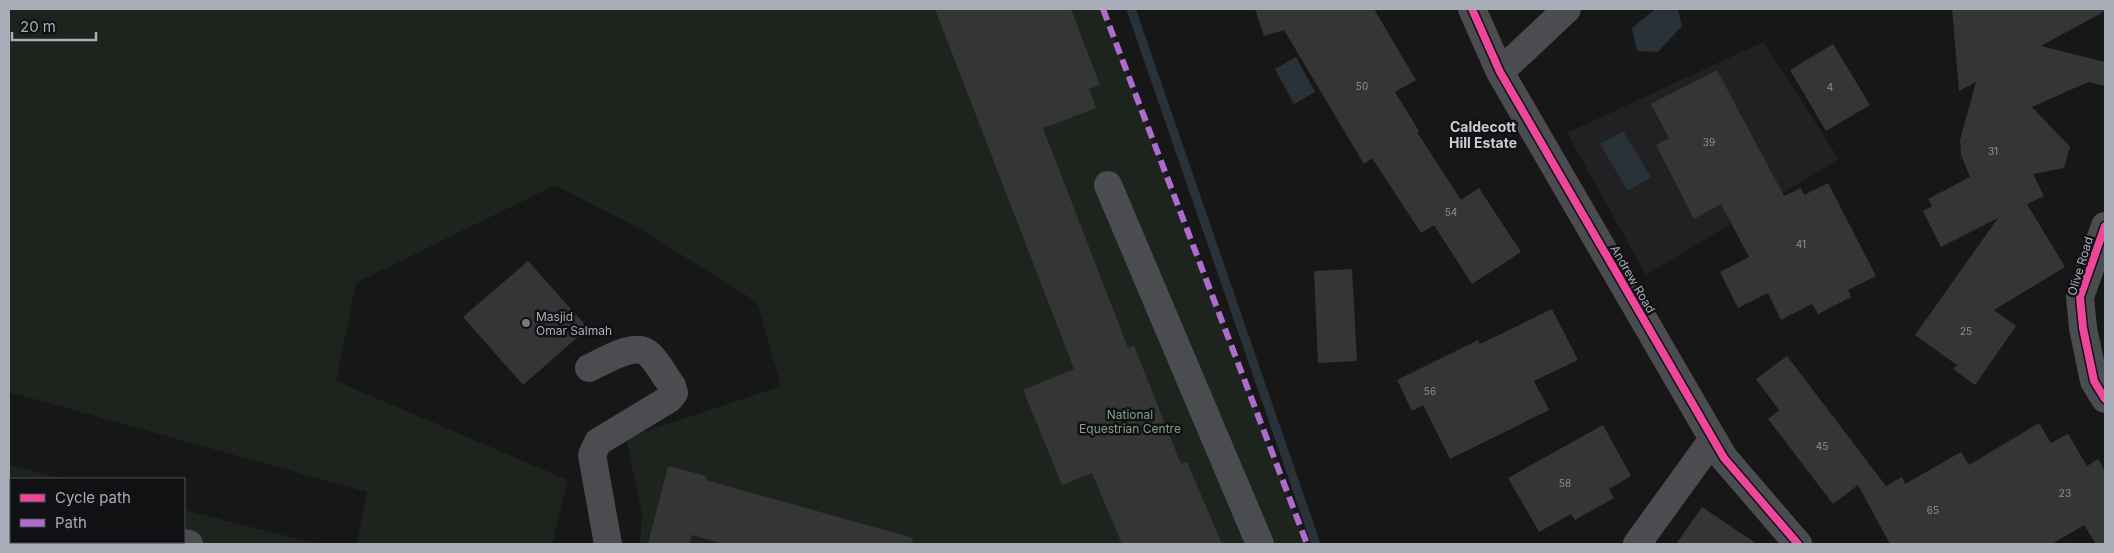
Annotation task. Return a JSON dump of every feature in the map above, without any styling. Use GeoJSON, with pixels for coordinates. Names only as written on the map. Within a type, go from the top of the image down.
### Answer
{"type":"FeatureCollection","features":[{"type":"Feature","properties":{"kind":"street","name":"Andrew Road"},"geometry":{"type":"LineString","coordinates":[[1472,9],[1500,72],[1724,458],[1798,544]]}},
{"type":"Feature","properties":{"kind":"street"},"geometry":{"type":"LineString","coordinates":[[1500,72],[1567,9]]}},
{"type":"Feature","properties":{"kind":"street"},"geometry":{"type":"LineString","coordinates":[[1108,185],[1260,544]]}},
{"type":"Feature","properties":{"kind":"street","name":"Olive Road"},"geometry":{"type":"LineString","coordinates":[[2105,226],[2080,297],[2082,328],[2094,381],[2105,399]]}},
{"type":"Feature","properties":{"kind":"street"},"geometry":{"type":"LineString","coordinates":[[589,368],[632,349],[641,349],[649,354],[672,386],[674,393],[669,399],[598,442],[594,449],[592,456],[608,544]]}},
{"type":"Feature","properties":{"kind":"street"},"geometry":{"type":"LineString","coordinates":[[1637,544],[1713,439]]}},
{"type":"Feature","properties":{"kind":"shaded area"},"geometry":{"type":"Polygon","coordinates":[[[1655,9],[1678,9],[1682,26],[1658,52],[1637,51],[1632,28],[1655,9]]]}},
{"type":"Feature","properties":{"kind":"shaded area"},"geometry":{"type":"Polygon","coordinates":[[[1763,42],[1839,159],[1646,275],[1567,133],[1763,42]]]}},
{"type":"Feature","properties":{"kind":"shaded area"},"geometry":{"type":"Polygon","coordinates":[[[1296,57],[1315,92],[1294,104],[1275,69],[1296,57]]]}},
{"type":"Feature","properties":{"kind":"shaded area"},"geometry":{"type":"Polygon","coordinates":[[[1623,131],[1651,177],[1628,191],[1600,144],[1623,131]]]}},
{"type":"Feature","properties":{"kind":"green space","name":"National Equestrian Centre"},"geometry":{"type":"Polygon","coordinates":[[[9,9],[1103,9],[1307,544],[640,544],[642,515],[626,438],[781,386],[757,302],[642,230],[555,185],[356,283],[336,381],[568,480],[552,544],[357,544],[367,492],[9,392],[9,9]]]}},
{"type":"Feature","properties":{"kind":"green space"},"geometry":{"type":"Polygon","coordinates":[[[9,465],[60,478],[10,478],[10,543],[185,543],[185,510],[319,544],[9,544],[9,465]]]}},
{"type":"Feature","properties":{"kind":"building"},"geometry":{"type":"Polygon","coordinates":[[[935,9],[1071,9],[1100,85],[1089,89],[1096,108],[1043,128],[1128,348],[1134,346],[1181,464],[1187,462],[1222,544],[1122,544],[1092,473],[1062,485],[1023,390],[1074,369],[935,9]]]}},
{"type":"Feature","properties":{"kind":"building"},"geometry":{"type":"Polygon","coordinates":[[[1255,9],[1374,9],[1416,80],[1395,92],[1419,131],[1417,132],[1461,200],[1479,188],[1521,252],[1472,284],[1434,225],[1421,233],[1372,158],[1364,164],[1284,30],[1264,36],[1255,9]]]}},
{"type":"Feature","properties":{"kind":"building"},"geometry":{"type":"Polygon","coordinates":[[[1952,9],[2105,9],[2105,11],[2041,46],[2105,62],[2105,86],[2088,82],[2032,107],[2070,147],[2064,168],[2033,174],[2044,196],[2027,204],[2065,267],[1994,310],[2016,326],[1975,385],[1953,369],[1957,365],[1915,335],[1998,218],[1941,247],[1923,211],[1932,206],[1928,199],[1970,177],[1961,155],[1960,140],[1976,82],[1959,91],[1952,9]]]}},
{"type":"Feature","properties":{"kind":"building"},"geometry":{"type":"Polygon","coordinates":[[[1833,44],[1870,105],[1826,131],[1790,70],[1833,44]]]}},
{"type":"Feature","properties":{"kind":"building"},"geometry":{"type":"Polygon","coordinates":[[[1717,70],[1784,196],[1801,188],[1804,195],[1828,183],[1876,276],[1848,290],[1851,297],[1818,314],[1812,304],[1781,320],[1768,293],[1738,308],[1720,272],[1749,257],[1721,204],[1694,219],[1656,145],[1669,138],[1651,104],[1717,70]]]}},
{"type":"Feature","properties":{"kind":"building","name":"Masjid Omar Salmah"},"geometry":{"type":"Polygon","coordinates":[[[528,261],[588,328],[523,385],[463,317],[528,261]]]}},
{"type":"Feature","properties":{"kind":"building"},"geometry":{"type":"Polygon","coordinates":[[[1352,269],[1357,361],[1318,363],[1314,271],[1352,269]]]}},
{"type":"Feature","properties":{"kind":"building"},"geometry":{"type":"Polygon","coordinates":[[[1552,309],[1578,360],[1534,381],[1549,410],[1450,459],[1423,405],[1412,411],[1397,380],[1478,340],[1480,344],[1552,309]]]}},
{"type":"Feature","properties":{"kind":"building"},"geometry":{"type":"Polygon","coordinates":[[[1787,356],[1886,486],[1902,477],[1905,484],[1961,452],[1969,465],[2039,423],[2051,443],[2068,434],[2087,466],[2098,459],[2105,471],[2105,544],[2096,544],[2084,525],[2052,544],[1890,544],[1858,485],[1833,504],[1768,419],[1779,410],[1756,379],[1787,356]]]}},
{"type":"Feature","properties":{"kind":"building"},"geometry":{"type":"Polygon","coordinates":[[[1603,425],[1631,476],[1609,489],[1614,498],[1575,520],[1571,514],[1539,532],[1508,478],[1603,425]]]}},
{"type":"Feature","properties":{"kind":"building"},"geometry":{"type":"Polygon","coordinates":[[[668,466],[707,476],[706,480],[913,538],[912,544],[724,544],[692,535],[689,544],[648,544],[668,466]]]}},
{"type":"Feature","properties":{"kind":"building"},"geometry":{"type":"Polygon","coordinates":[[[1702,507],[1757,544],[1676,544],[1702,507]]]}},
{"type":"Feature","properties":{"kind":"waterway"},"geometry":{"type":"LineString","coordinates":[[1131,9],[1316,544]]}},
{"type":"Feature","properties":{"kind":"waterway"},"geometry":{"type":"LineString","coordinates":[[33,543],[38,544]]}},
{"type":"Feature","properties":{"kind":"marked path"},"geometry":{"type":"LineString","coordinates":[[1103,9],[1307,544]]}},
{"type":"Feature","properties":{"kind":"cycle path"},"geometry":{"type":"LineString","coordinates":[[1472,9],[1500,72],[1724,458],[1798,544]]}},
{"type":"Feature","properties":{"kind":"cycle path"},"geometry":{"type":"LineString","coordinates":[[2105,226],[2080,297],[2083,328],[2094,381],[2105,399]]}},
{"type":"Feature","properties":{"kind":"place","name":"Masjid Omar Salmah"},"geometry":{"type":"Point","coordinates":[526,323]}},
{"type":"Feature","properties":{"kind":"district","name":"Caldecott Hill Estate"},"geometry":{"type":"Point","coordinates":[1483,134]}}]}
